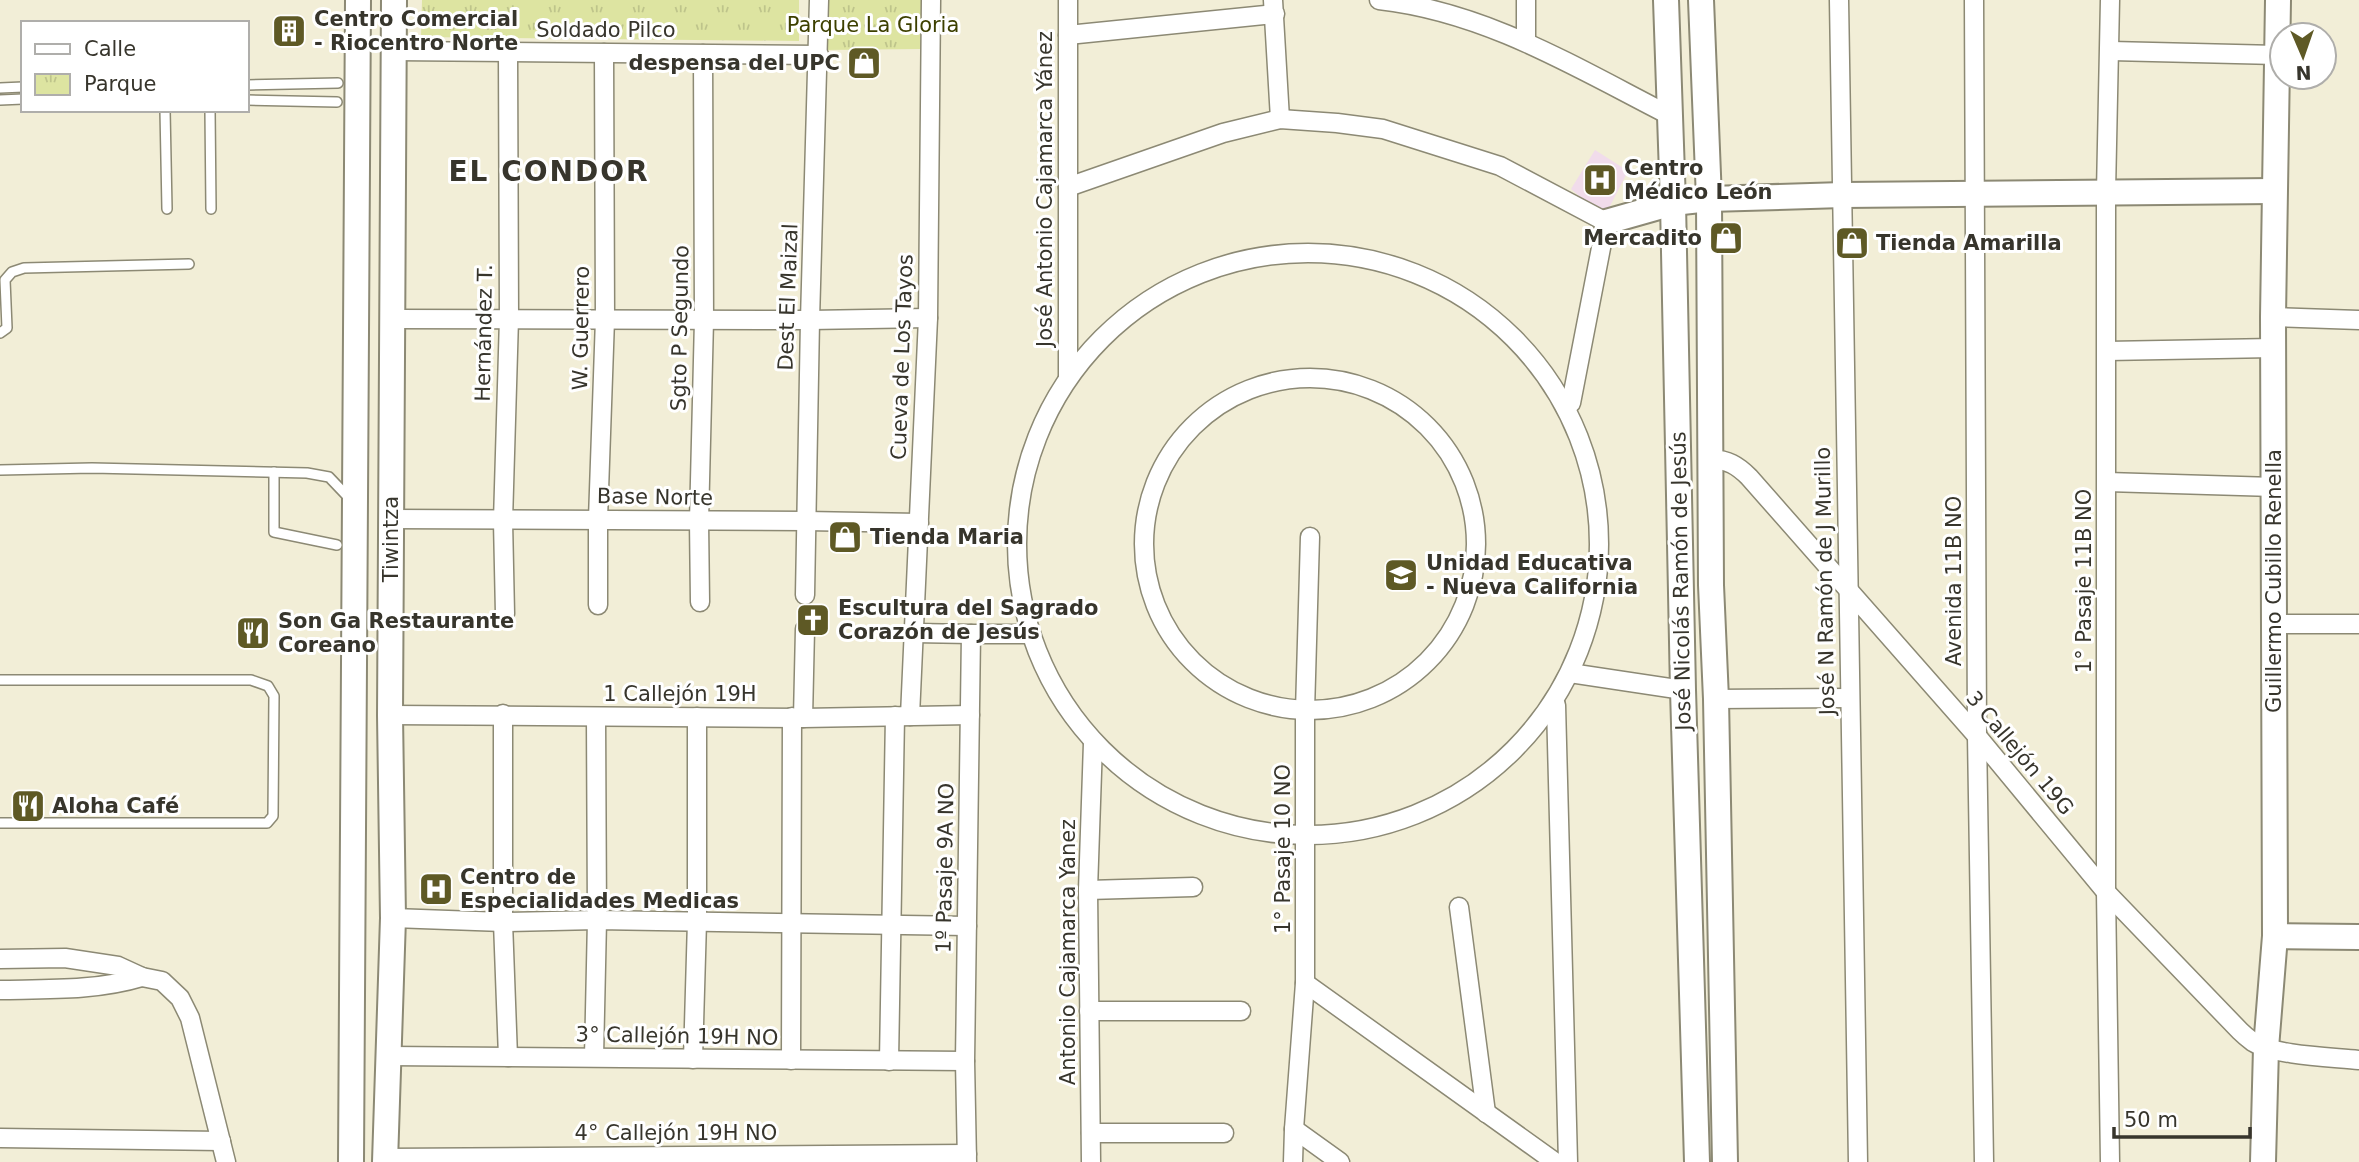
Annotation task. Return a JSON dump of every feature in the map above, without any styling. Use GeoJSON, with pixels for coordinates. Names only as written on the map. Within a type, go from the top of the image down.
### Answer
{"type":"FeatureCollection","features":[{"type":"Feature","properties":{"kind":"street","name":"Tiwintza"},"geometry":{"type":"LineString","coordinates":[[351,1162],[358,0]]}},
{"type":"Feature","properties":{"kind":"street","name":"Tiwintza"},"geometry":{"type":"LineString","coordinates":[[385,1160],[393,918],[390,715],[394,0]]}},
{"type":"Feature","properties":{"kind":"street","name":"Dest El Maizal"},"geometry":{"type":"LineString","coordinates":[[805,595],[819,0]]}},
{"type":"Feature","properties":{"kind":"street","name":"Cueva de Los Tayos"},"geometry":{"type":"LineString","coordinates":[[889,1061],[890,925],[902,716],[914,633],[928,318],[931,0]]}},
{"type":"Feature","properties":{"kind":"street","name":"José Antonio Cajamarca Yánez"},"geometry":{"type":"LineString","coordinates":[[1068,0],[1068,378]]}},
{"type":"Feature","properties":{"kind":"street"},"geometry":{"type":"LineString","coordinates":[[1379,0],[1401,1],[1472,19],[1526,41],[1669,115]]}},
{"type":"Feature","properties":{"kind":"street"},"geometry":{"type":"LineString","coordinates":[[1526,0],[1526,41]]}},
{"type":"Feature","properties":{"kind":"street","name":"José Nicolás Ramón de Jesús"},"geometry":{"type":"LineString","coordinates":[[1666,0],[1697,1162]]}},
{"type":"Feature","properties":{"kind":"street","name":"José Nicolás Ramón de Jesús"},"geometry":{"type":"LineString","coordinates":[[1701,0],[1709,199],[1711,585],[1716,699],[1725,1162]]}},
{"type":"Feature","properties":{"kind":"street","name":"José N Ramón de J Murillo"},"geometry":{"type":"LineString","coordinates":[[1839,0],[1858,1162]]}},
{"type":"Feature","properties":{"kind":"street","name":"Avenida 11B NO"},"geometry":{"type":"LineString","coordinates":[[1974,0],[1977,736],[1984,1162]]}},
{"type":"Feature","properties":{"kind":"street","name":"1° Pasaje 11B NO"},"geometry":{"type":"LineString","coordinates":[[2110,0],[2106,192],[2106,892],[2110,1162]]}},
{"type":"Feature","properties":{"kind":"street","name":"Guillermo Cubillo Renella"},"geometry":{"type":"LineString","coordinates":[[2278,0],[2278,21]]}},
{"type":"Feature","properties":{"kind":"street"},"geometry":{"type":"LineString","coordinates":[[1068,35],[1274,7],[1280,119]]}},
{"type":"Feature","properties":{"kind":"street","name":"Soldado Pilco"},"geometry":{"type":"LineString","coordinates":[[394,51],[818,55]]}},
{"type":"Feature","properties":{"kind":"street"},"geometry":{"type":"LineString","coordinates":[[2111,51],[2268,55]]}},
{"type":"Feature","properties":{"kind":"street","name":"Hernández T."},"geometry":{"type":"LineString","coordinates":[[505,614],[503,521],[509,318],[508,52]]}},
{"type":"Feature","properties":{"kind":"street","name":"W. Guerrero"},"geometry":{"type":"LineString","coordinates":[[598,605],[598,519],[605,319],[604,53]]}},
{"type":"Feature","properties":{"kind":"street","name":"Sgto P Segundo"},"geometry":{"type":"LineString","coordinates":[[700,602],[699,521],[704,320],[703,54]]}},
{"type":"Feature","properties":{"kind":"street","name":"Guillermo Cubillo Renella"},"geometry":{"type":"LineString","coordinates":[[2263,1162],[2266,1048],[2275,936],[2273,317],[2276,91]]}},
{"type":"Feature","properties":{"kind":"street"},"geometry":{"type":"LineString","coordinates":[[1069,187],[1223,133],[1280,119],[1383,130],[1500,166],[1606,222],[1673,203],[1709,199],[1843,195],[2274,191]]}},
{"type":"Feature","properties":{"kind":"street"},"geometry":{"type":"LineString","coordinates":[[358,127],[394,127]]}},
{"type":"Feature","properties":{"kind":"street"},"geometry":{"type":"LineString","coordinates":[[1571,403],[1606,222]]}},
{"type":"Feature","properties":{"kind":"street"},"geometry":{"type":"LineString","coordinates":[[1284,252],[1369,256],[1450,285],[1519,335],[1571,403],[1587,458],[1593,525],[1585,598],[1570,673],[1556,705],[1493,777],[1405,823],[1307,838],[1228,826],[1155,794],[1093,743],[1056,692],[1030,634],[1017,569],[1019,502],[1037,437],[1068,378],[1126,316],[1200,272],[1284,252]]}},
{"type":"Feature","properties":{"kind":"street"},"geometry":{"type":"LineString","coordinates":[[2273,317],[2359,320]]}},
{"type":"Feature","properties":{"kind":"street"},"geometry":{"type":"LineString","coordinates":[[393,319],[928,318]]}},
{"type":"Feature","properties":{"kind":"street"},"geometry":{"type":"LineString","coordinates":[[2107,351],[2273,348]]}},
{"type":"Feature","properties":{"kind":"street"},"geometry":{"type":"LineString","coordinates":[[1287,378],[1342,380],[1394,399],[1437,434],[1466,481],[1478,535],[1472,589],[1448,639],[1410,679],[1360,704],[1305,712],[1251,701],[1203,673],[1167,632],[1145,581],[1143,526],[1158,473],[1189,428],[1234,395],[1287,378]]}},
{"type":"Feature","properties":{"kind":"street","name":"3 Callejón 19G"},"geometry":{"type":"LineString","coordinates":[[1711,459],[1725,460],[1738,466],[1849,588],[1977,736],[2106,892],[2240,1031],[2254,1043],[2266,1048]]}},
{"type":"Feature","properties":{"kind":"street"},"geometry":{"type":"LineString","coordinates":[[2107,482],[2274,487]]}},
{"type":"Feature","properties":{"kind":"street","name":"Base Norte"},"geometry":{"type":"LineString","coordinates":[[391,519],[919,523]]}},
{"type":"Feature","properties":{"kind":"street","name":"1° Pasaje 10 NO"},"geometry":{"type":"LineString","coordinates":[[1293,1162],[1305,983],[1305,712],[1310,537]]}},
{"type":"Feature","properties":{"kind":"street"},"geometry":{"type":"LineString","coordinates":[[2275,624],[2359,624]]}},
{"type":"Feature","properties":{"kind":"street"},"geometry":{"type":"LineString","coordinates":[[791,1060],[790,923],[797,718],[805,629]]}},
{"type":"Feature","properties":{"kind":"street"},"geometry":{"type":"LineString","coordinates":[[914,633],[1030,634]]}},
{"type":"Feature","properties":{"kind":"street","name":"1º Pasaje 9A NO"},"geometry":{"type":"LineString","coordinates":[[967,1158],[965,1061],[971,634]]}},
{"type":"Feature","properties":{"kind":"street"},"geometry":{"type":"LineString","coordinates":[[1570,673],[1683,690]]}},
{"type":"Feature","properties":{"kind":"street"},"geometry":{"type":"LineString","coordinates":[[1716,699],[1849,698]]}},
{"type":"Feature","properties":{"kind":"street"},"geometry":{"type":"LineString","coordinates":[[1556,705],[1568,1162]]}},
{"type":"Feature","properties":{"kind":"street"},"geometry":{"type":"LineString","coordinates":[[503,714],[503,922],[508,1057]]}},
{"type":"Feature","properties":{"kind":"street","name":"1 Callejón 19H"},"geometry":{"type":"LineString","coordinates":[[390,715],[797,718],[970,715]]}},
{"type":"Feature","properties":{"kind":"street"},"geometry":{"type":"LineString","coordinates":[[594,1057],[597,920],[596,717]]}},
{"type":"Feature","properties":{"kind":"street"},"geometry":{"type":"LineString","coordinates":[[693,1059],[697,921],[697,717]]}},
{"type":"Feature","properties":{"kind":"street","name":"Antonio Cajamarca Yanez"},"geometry":{"type":"LineString","coordinates":[[1091,1162],[1088,890],[1093,743]]}},
{"type":"Feature","properties":{"kind":"street"},"geometry":{"type":"LineString","coordinates":[[1088,890],[1193,887]]}},
{"type":"Feature","properties":{"kind":"street"},"geometry":{"type":"LineString","coordinates":[[1459,907],[1486,1113]]}},
{"type":"Feature","properties":{"kind":"street"},"geometry":{"type":"LineString","coordinates":[[393,918],[503,922],[597,920],[967,926]]}},
{"type":"Feature","properties":{"kind":"street"},"geometry":{"type":"LineString","coordinates":[[2275,936],[2359,937]]}},
{"type":"Feature","properties":{"kind":"street"},"geometry":{"type":"LineString","coordinates":[[0,959],[65,957],[118,966],[142,977],[162,981],[180,998],[190,1018],[226,1162]]}},
{"type":"Feature","properties":{"kind":"street"},"geometry":{"type":"LineString","coordinates":[[0,990],[63,989],[118,984],[142,977]]}},
{"type":"Feature","properties":{"kind":"street"},"geometry":{"type":"LineString","coordinates":[[1305,983],[1555,1162]]}},
{"type":"Feature","properties":{"kind":"street"},"geometry":{"type":"LineString","coordinates":[[1089,1011],[1241,1011]]}},
{"type":"Feature","properties":{"kind":"street"},"geometry":{"type":"LineString","coordinates":[[2266,1048],[2359,1060]]}},
{"type":"Feature","properties":{"kind":"street","name":"3° Callejón 19H NO"},"geometry":{"type":"LineString","coordinates":[[388,1056],[965,1061]]}},
{"type":"Feature","properties":{"kind":"street"},"geometry":{"type":"LineString","coordinates":[[352,1111],[386,1111]]}},
{"type":"Feature","properties":{"kind":"street"},"geometry":{"type":"LineString","coordinates":[[1294,1129],[1340,1162]]}},
{"type":"Feature","properties":{"kind":"street"},"geometry":{"type":"LineString","coordinates":[[1091,1133],[1224,1133]]}},
{"type":"Feature","properties":{"kind":"street"},"geometry":{"type":"LineString","coordinates":[[0,1138],[221,1141]]}},
{"type":"Feature","properties":{"kind":"street","name":"4° Callejón 19H NO"},"geometry":{"type":"LineString","coordinates":[[385,1160],[967,1158]]}},
{"type":"Feature","properties":{"kind":"lane"},"geometry":{"type":"LineString","coordinates":[[248,85],[338,83]]}},
{"type":"Feature","properties":{"kind":"lane"},"geometry":{"type":"LineString","coordinates":[[0,88],[21,88]]}},
{"type":"Feature","properties":{"kind":"lane"},"geometry":{"type":"LineString","coordinates":[[0,100],[21,99]]}},
{"type":"Feature","properties":{"kind":"lane"},"geometry":{"type":"LineString","coordinates":[[248,100],[337,102]]}},
{"type":"Feature","properties":{"kind":"lane"},"geometry":{"type":"LineString","coordinates":[[165,112],[167,209]]}},
{"type":"Feature","properties":{"kind":"lane"},"geometry":{"type":"LineString","coordinates":[[210,112],[211,209]]}},
{"type":"Feature","properties":{"kind":"lane"},"geometry":{"type":"LineString","coordinates":[[0,333],[6,328],[5,280],[12,272],[24,268],[189,264]]}},
{"type":"Feature","properties":{"kind":"lane"},"geometry":{"type":"LineString","coordinates":[[0,470],[92,468],[307,473],[329,477],[356,505]]}},
{"type":"Feature","properties":{"kind":"lane"},"geometry":{"type":"LineString","coordinates":[[274,472],[274,531],[337,545]]}},
{"type":"Feature","properties":{"kind":"lane"},"geometry":{"type":"LineString","coordinates":[[0,680],[251,680],[268,685],[274,696],[274,709],[273,816],[267,823],[0,823]]}},
{"type":"Feature","properties":{"kind":"shaded area","name":"Centro Médico León"},"geometry":{"type":"Polygon","coordinates":[[[1595,150],[1628,171],[1608,210],[1598,212],[1571,189],[1595,150]]]}},
{"type":"Feature","properties":{"kind":"green space"},"geometry":{"type":"Polygon","coordinates":[[[422,0],[799,0],[799,41],[421,37],[422,0]]]}},
{"type":"Feature","properties":{"kind":"green space","name":"Parque La Gloria"},"geometry":{"type":"Polygon","coordinates":[[[824,0],[923,0],[922,49],[824,50],[824,0]]]}},
{"type":"Feature","properties":{"kind":"place","name":"Centro Comercial - Riocentro Norte"},"geometry":{"type":"Point","coordinates":[289,31]}},
{"type":"Feature","properties":{"kind":"place","name":"despensa del UPC"},"geometry":{"type":"Point","coordinates":[864,63]}},
{"type":"Feature","properties":{"kind":"place","name":"Centro Médico León"},"geometry":{"type":"Point","coordinates":[1600,180]}},
{"type":"Feature","properties":{"kind":"place","name":"Mercadito"},"geometry":{"type":"Point","coordinates":[1726,238]}},
{"type":"Feature","properties":{"kind":"place","name":"Tienda Amarilla"},"geometry":{"type":"Point","coordinates":[1852,243]}},
{"type":"Feature","properties":{"kind":"place","name":"Tienda Maria"},"geometry":{"type":"Point","coordinates":[845,537]}},
{"type":"Feature","properties":{"kind":"place","name":"Unidad Educativa - Nueva California"},"geometry":{"type":"Point","coordinates":[1401,575]}},
{"type":"Feature","properties":{"kind":"place","name":"Escultura del Sagrado Corazón de Jesús"},"geometry":{"type":"Point","coordinates":[813,620]}},
{"type":"Feature","properties":{"kind":"place","name":"Son Ga Restaurante Coreano"},"geometry":{"type":"Point","coordinates":[253,633]}},
{"type":"Feature","properties":{"kind":"place","name":"Aloha Café"},"geometry":{"type":"Point","coordinates":[28,806]}},
{"type":"Feature","properties":{"kind":"place","name":"Centro de Especialidades Medicas"},"geometry":{"type":"Point","coordinates":[436,889]}},
{"type":"Feature","properties":{"kind":"district","name":"EL CONDOR"},"geometry":{"type":"Point","coordinates":[549,171]}}]}
